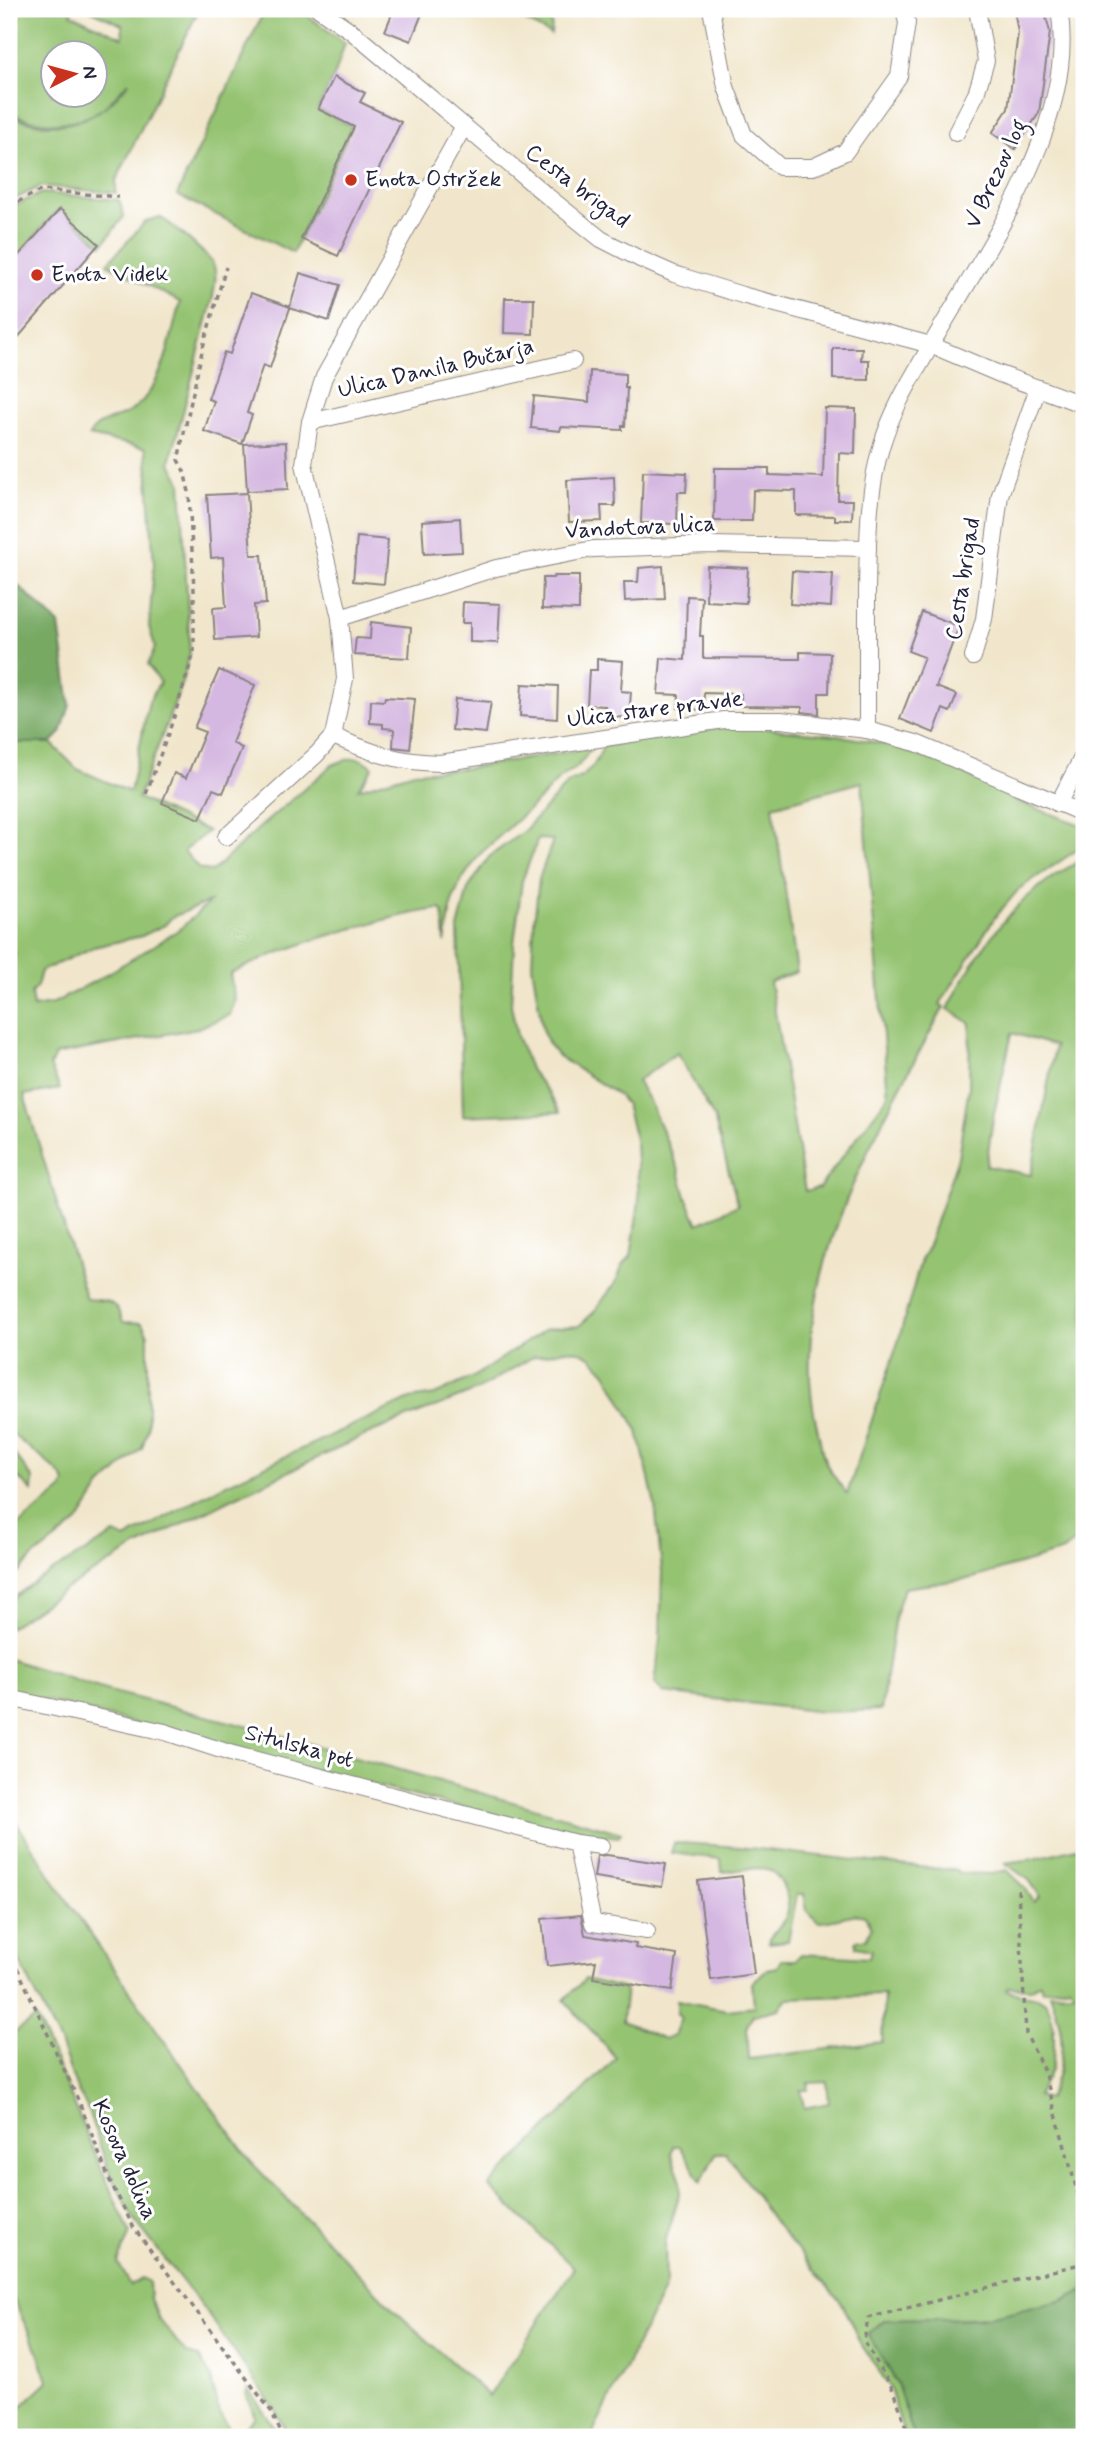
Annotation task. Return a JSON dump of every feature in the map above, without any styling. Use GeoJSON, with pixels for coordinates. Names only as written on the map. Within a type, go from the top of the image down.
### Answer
{"type":"FeatureCollection","features":[{"type":"Feature","properties":{"kind":"street","name":"Cesta brigad"},"geometry":{"type":"LineString","coordinates":[[319,9],[351,31],[601,239],[674,274],[742,295],[931,345],[1084,405]]}},
{"type":"Feature","properties":{"kind":"street"},"geometry":{"type":"LineString","coordinates":[[711,9],[726,87],[744,135],[780,167],[813,167],[845,152],[899,76],[906,23],[904,9]]}},
{"type":"Feature","properties":{"kind":"street"},"geometry":{"type":"LineString","coordinates":[[956,132],[976,94],[986,61],[977,9]]}},
{"type":"Feature","properties":{"kind":"street","name":"V Brezov log"},"geometry":{"type":"LineString","coordinates":[[931,345],[1008,213],[1045,131],[1062,68],[1059,9]]}},
{"type":"Feature","properties":{"kind":"street","name":"Ulica Danila Bučarja"},"geometry":{"type":"LineString","coordinates":[[333,736],[345,679],[340,618],[304,464],[310,422],[324,377],[464,126]]}},
{"type":"Feature","properties":{"kind":"street"},"geometry":{"type":"LineString","coordinates":[[867,730],[868,548],[872,485],[882,444],[900,397],[931,345]]}},
{"type":"Feature","properties":{"kind":"street","name":"Ulica Danila Bučarja"},"geometry":{"type":"LineString","coordinates":[[310,422],[573,361]]}},
{"type":"Feature","properties":{"kind":"street","name":"Cesta brigad"},"geometry":{"type":"LineString","coordinates":[[974,657],[986,607],[1000,495],[1038,388]]}},
{"type":"Feature","properties":{"kind":"street","name":"Vandotova ulica"},"geometry":{"type":"LineString","coordinates":[[340,618],[496,568],[593,549],[711,545],[868,548]]}},
{"type":"Feature","properties":{"kind":"street","name":"Ulica stare pravde"},"geometry":{"type":"LineString","coordinates":[[333,736],[375,754],[409,762],[440,763],[724,720],[781,720],[867,730],[916,743],[1084,814]]}},
{"type":"Feature","properties":{"kind":"street"},"geometry":{"type":"LineString","coordinates":[[226,837],[317,754],[333,736]]}},
{"type":"Feature","properties":{"kind":"street"},"geometry":{"type":"LineString","coordinates":[[1058,804],[1084,754]]}},
{"type":"Feature","properties":{"kind":"street","name":"Situlska pot"},"geometry":{"type":"LineString","coordinates":[[9,1698],[165,1732],[233,1754],[576,1843],[601,1846]]}},
{"type":"Feature","properties":{"kind":"street"},"geometry":{"type":"LineString","coordinates":[[576,1843],[593,1923],[647,1931]]}},
{"type":"Feature","properties":{"kind":"path"},"geometry":{"type":"LineString","coordinates":[[9,206],[42,190],[118,197]]}},
{"type":"Feature","properties":{"kind":"path"},"geometry":{"type":"LineString","coordinates":[[146,794],[194,652],[189,492],[178,460],[203,347],[226,267]]}},
{"type":"Feature","properties":{"kind":"path"},"geometry":{"type":"LineString","coordinates":[[1018,1890],[1026,2034],[1044,2071],[1084,2216]]}},
{"type":"Feature","properties":{"kind":"path","name":"Kosova dolina"},"geometry":{"type":"LineString","coordinates":[[9,1950],[80,2104],[109,2179],[134,2228],[271,2411],[283,2437]]}},
{"type":"Feature","properties":{"kind":"path"},"geometry":{"type":"LineString","coordinates":[[909,2437],[895,2393],[864,2340],[869,2318],[1084,2263]]}},
{"type":"Feature","properties":{"kind":"green space"},"geometry":{"type":"Polygon","coordinates":[[[9,9],[73,9],[71,14],[123,38],[122,25],[88,9],[199,9],[116,181],[116,193],[41,186],[9,202],[9,114],[26,121],[43,124],[59,125],[80,120],[56,123],[32,121],[9,112],[9,9]]]}},
{"type":"Feature","properties":{"kind":"green space"},"geometry":{"type":"Polygon","coordinates":[[[265,9],[298,9],[345,43],[334,77],[318,109],[352,126],[293,253],[177,195],[265,9]]]}},
{"type":"Feature","properties":{"kind":"green space"},"geometry":{"type":"Polygon","coordinates":[[[514,9],[553,9],[551,35],[514,15],[514,9]]]}},
{"type":"Feature","properties":{"kind":"green space"},"geometry":{"type":"Polygon","coordinates":[[[42,193],[119,200],[124,216],[102,245],[59,209],[9,266],[9,208],[42,193]]]}},
{"type":"Feature","properties":{"kind":"green space"},"geometry":{"type":"Polygon","coordinates":[[[159,217],[171,225],[209,259],[213,264],[215,276],[213,297],[170,462],[181,482],[190,653],[180,689],[138,798],[208,831],[184,851],[198,868],[212,872],[332,765],[344,761],[354,758],[373,767],[358,789],[414,772],[469,768],[592,748],[578,766],[559,779],[480,854],[461,881],[452,902],[445,943],[441,909],[389,919],[300,945],[230,974],[235,1000],[230,1015],[198,1028],[55,1055],[50,1066],[60,1089],[24,1095],[86,1299],[114,1305],[123,1322],[142,1323],[148,1335],[148,1428],[142,1448],[101,1486],[78,1522],[32,1558],[9,1583],[9,1559],[16,1548],[16,1527],[62,1490],[65,1482],[56,1470],[9,1431],[9,958],[15,953],[9,950],[9,743],[51,743],[77,769],[130,792],[149,701],[160,682],[148,665],[155,647],[149,627],[154,565],[146,448],[89,436],[98,426],[129,412],[145,398],[160,373],[169,345],[180,302],[107,264],[145,222],[159,217]],[[211,901],[172,917],[165,925],[142,936],[94,947],[41,971],[37,986],[31,993],[33,1007],[52,1004],[97,980],[181,928],[211,901]]]}},
{"type":"Feature","properties":{"kind":"green space"},"geometry":{"type":"Polygon","coordinates":[[[9,577],[59,624],[70,705],[61,733],[51,743],[9,743],[9,577]]]}},
{"type":"Feature","properties":{"kind":"green space"},"geometry":{"type":"Polygon","coordinates":[[[730,725],[836,735],[894,746],[939,762],[1019,802],[1084,826],[1084,845],[1019,889],[995,917],[940,1004],[944,1007],[866,1155],[843,1209],[825,1264],[813,1319],[810,1374],[823,1454],[830,1471],[847,1494],[898,1342],[921,1260],[958,1157],[969,1087],[970,1023],[948,1009],[967,973],[1002,923],[1047,881],[1084,858],[1084,1535],[1063,1551],[973,1578],[904,1588],[895,1616],[881,1710],[822,1712],[664,1693],[655,1684],[660,1639],[662,1571],[655,1505],[638,1431],[606,1373],[592,1358],[579,1351],[565,1350],[533,1357],[477,1390],[372,1432],[229,1500],[138,1546],[66,1589],[9,1628],[9,1601],[37,1580],[115,1534],[125,1539],[220,1487],[329,1436],[410,1399],[435,1395],[475,1376],[546,1329],[579,1326],[593,1313],[616,1282],[623,1265],[631,1256],[639,1201],[636,1143],[626,1105],[618,1095],[558,1056],[543,1032],[532,965],[534,923],[539,879],[553,840],[538,839],[522,881],[514,943],[511,1005],[517,1036],[531,1071],[560,1112],[463,1116],[458,928],[468,889],[489,857],[525,830],[568,783],[583,776],[594,765],[604,746],[730,725]],[[862,782],[773,806],[797,972],[770,982],[805,1191],[819,1188],[888,1096],[862,782]],[[1012,1033],[993,1118],[986,1166],[1031,1175],[1055,1046],[1012,1033]],[[677,1053],[637,1081],[649,1101],[678,1167],[686,1197],[698,1224],[738,1205],[714,1118],[677,1053]]]}},
{"type":"Feature","properties":{"kind":"green space"},"geometry":{"type":"Polygon","coordinates":[[[9,1447],[33,1479],[32,1491],[9,1469],[9,1447]]]}},
{"type":"Feature","properties":{"kind":"green space"},"geometry":{"type":"Polygon","coordinates":[[[9,1659],[105,1690],[261,1730],[621,1833],[619,1837],[579,1833],[430,1800],[9,1691],[9,1659]]]}},
{"type":"Feature","properties":{"kind":"green space"},"geometry":{"type":"Polygon","coordinates":[[[9,1811],[160,2035],[251,2162],[395,2311],[489,2396],[574,2268],[489,2186],[616,2058],[564,2000],[585,1979],[626,1989],[622,2021],[664,2039],[674,2035],[681,2018],[677,2014],[677,2000],[727,2010],[754,2007],[752,1983],[767,1969],[777,1967],[781,1960],[796,1960],[801,1954],[869,1958],[871,1950],[856,1947],[856,1941],[866,1939],[871,1928],[865,1916],[852,1915],[818,1922],[807,1910],[804,1894],[797,1894],[788,1941],[768,1943],[788,1911],[787,1897],[777,1876],[762,1868],[722,1872],[721,1859],[671,1853],[674,1843],[780,1851],[956,1870],[959,1873],[992,1874],[1007,1870],[1025,1888],[1034,1902],[1040,1896],[1029,1880],[1005,1863],[1084,1846],[1084,2290],[1038,2308],[987,2317],[884,2320],[868,2334],[897,2383],[914,2437],[905,2437],[889,2386],[859,2341],[844,2306],[777,2226],[726,2153],[716,2153],[701,2182],[680,2146],[674,2146],[671,2154],[680,2178],[680,2193],[665,2242],[664,2290],[591,2437],[289,2437],[274,2408],[201,2305],[133,2218],[109,2171],[86,2105],[78,2092],[60,2043],[9,1940],[9,1811]],[[1040,1983],[1031,1988],[1008,1987],[1006,1990],[1036,1997],[1048,2006],[1054,2032],[1053,2059],[1050,2074],[1037,2096],[1048,2099],[1058,2071],[1062,2046],[1059,2021],[1050,1993],[1074,1992],[1071,1986],[1042,1990],[1040,1983]],[[884,1995],[787,1998],[779,2009],[753,2015],[747,2026],[749,2059],[882,2042],[884,1995]],[[827,2082],[809,2083],[808,2090],[801,2090],[804,2108],[829,2103],[827,2082]]]}},
{"type":"Feature","properties":{"kind":"green space"},"geometry":{"type":"Polygon","coordinates":[[[36,2018],[130,2232],[118,2263],[131,2285],[142,2278],[149,2282],[150,2299],[159,2319],[187,2354],[199,2357],[211,2377],[217,2407],[234,2437],[9,2437],[9,2418],[48,2381],[37,2350],[9,2290],[9,2036],[36,2018]]]}},
{"type":"Feature","properties":{"kind":"green space"},"geometry":{"type":"Polygon","coordinates":[[[1084,2290],[1084,2437],[914,2437],[897,2383],[868,2334],[884,2320],[983,2318],[1066,2300],[1084,2290]]]}},
{"type":"Feature","properties":{"kind":"green space"},"geometry":{"type":"Polygon","coordinates":[[[248,2389],[281,2437],[235,2437],[255,2417],[246,2394],[248,2389]]]}},
{"type":"Feature","properties":{"kind":"building"},"geometry":{"type":"Polygon","coordinates":[[[394,9],[424,9],[411,41],[385,31],[394,9]]]}},
{"type":"Feature","properties":{"kind":"building"},"geometry":{"type":"Polygon","coordinates":[[[1014,9],[1044,9],[1050,32],[1039,113],[1015,149],[992,133],[1008,109],[1018,33],[1014,9]]]}},
{"type":"Feature","properties":{"kind":"building","name":"Enota Ostržek"},"geometry":{"type":"Polygon","coordinates":[[[334,77],[365,93],[360,102],[401,122],[338,256],[301,239],[354,127],[318,109],[334,77]]]}},
{"type":"Feature","properties":{"kind":"building","name":"Enota Videk"},"geometry":{"type":"Polygon","coordinates":[[[60,209],[99,244],[9,348],[9,266],[60,209]]]}},
{"type":"Feature","properties":{"kind":"building"},"geometry":{"type":"Polygon","coordinates":[[[300,273],[340,285],[329,321],[290,308],[270,368],[263,365],[247,413],[252,415],[242,444],[204,431],[214,401],[208,399],[224,352],[230,354],[251,293],[290,307],[300,273]]]}},
{"type":"Feature","properties":{"kind":"building"},"geometry":{"type":"Polygon","coordinates":[[[505,298],[534,298],[533,334],[504,333],[505,298]]]}},
{"type":"Feature","properties":{"kind":"building"},"geometry":{"type":"Polygon","coordinates":[[[833,348],[862,348],[861,360],[869,360],[869,380],[833,379],[833,348]]]}},
{"type":"Feature","properties":{"kind":"building"},"geometry":{"type":"Polygon","coordinates":[[[590,371],[625,374],[625,426],[622,426],[622,430],[561,427],[560,431],[531,428],[534,396],[589,402],[590,371]]]}},
{"type":"Feature","properties":{"kind":"building"},"geometry":{"type":"Polygon","coordinates":[[[825,408],[856,409],[855,454],[839,453],[838,500],[853,500],[852,520],[835,520],[835,516],[796,515],[796,491],[753,490],[752,521],[714,521],[715,468],[769,468],[769,475],[823,477],[825,408]]]}},
{"type":"Feature","properties":{"kind":"building"},"geometry":{"type":"Polygon","coordinates":[[[286,442],[288,489],[247,491],[244,444],[286,442]]]}},
{"type":"Feature","properties":{"kind":"building"},"geometry":{"type":"Polygon","coordinates":[[[643,471],[687,473],[686,492],[678,492],[677,524],[641,523],[643,471]]]}},
{"type":"Feature","properties":{"kind":"building"},"geometry":{"type":"Polygon","coordinates":[[[614,477],[615,506],[601,506],[602,521],[569,522],[567,480],[614,477]]]}},
{"type":"Feature","properties":{"kind":"building"},"geometry":{"type":"Polygon","coordinates":[[[247,493],[251,555],[262,555],[266,604],[254,605],[256,637],[215,640],[213,608],[226,607],[223,557],[211,558],[207,495],[247,493]]]}},
{"type":"Feature","properties":{"kind":"building"},"geometry":{"type":"Polygon","coordinates":[[[460,518],[462,552],[424,554],[422,521],[460,518]]]}},
{"type":"Feature","properties":{"kind":"building"},"geometry":{"type":"Polygon","coordinates":[[[357,537],[388,540],[384,584],[353,581],[357,537]]]}},
{"type":"Feature","properties":{"kind":"building"},"geometry":{"type":"Polygon","coordinates":[[[663,566],[665,599],[625,601],[624,582],[638,582],[639,568],[663,566]]]}},
{"type":"Feature","properties":{"kind":"building"},"geometry":{"type":"Polygon","coordinates":[[[707,566],[748,568],[746,603],[706,601],[707,566]]]}},
{"type":"Feature","properties":{"kind":"building"},"geometry":{"type":"Polygon","coordinates":[[[792,571],[833,574],[831,607],[790,604],[792,571]]]}},
{"type":"Feature","properties":{"kind":"building"},"geometry":{"type":"Polygon","coordinates":[[[579,576],[579,610],[542,609],[543,578],[579,576]]]}},
{"type":"Feature","properties":{"kind":"building"},"geometry":{"type":"Polygon","coordinates":[[[687,596],[702,597],[700,636],[703,636],[703,658],[800,659],[800,652],[830,653],[829,693],[819,693],[819,714],[802,712],[802,707],[741,706],[741,694],[704,693],[703,710],[678,708],[679,695],[658,694],[661,658],[685,660],[687,596]]]}},
{"type":"Feature","properties":{"kind":"building"},"geometry":{"type":"Polygon","coordinates":[[[463,602],[500,604],[498,643],[470,642],[470,623],[462,623],[463,602]]]}},
{"type":"Feature","properties":{"kind":"building"},"geometry":{"type":"Polygon","coordinates":[[[922,612],[959,626],[936,687],[957,695],[950,712],[943,709],[934,733],[900,719],[924,657],[908,651],[922,612]]]}},
{"type":"Feature","properties":{"kind":"building"},"geometry":{"type":"Polygon","coordinates":[[[371,622],[411,627],[409,658],[354,655],[356,638],[370,639],[371,622]]]}},
{"type":"Feature","properties":{"kind":"building"},"geometry":{"type":"Polygon","coordinates":[[[597,659],[623,661],[621,691],[631,692],[629,718],[604,716],[605,706],[587,705],[589,670],[597,670],[597,659]]]}},
{"type":"Feature","properties":{"kind":"building"},"geometry":{"type":"Polygon","coordinates":[[[219,670],[255,685],[232,743],[242,748],[223,793],[213,789],[200,819],[162,803],[174,773],[186,778],[205,732],[194,728],[219,670]]]}},
{"type":"Feature","properties":{"kind":"building"},"geometry":{"type":"Polygon","coordinates":[[[522,684],[558,686],[557,719],[520,716],[522,684]]]}},
{"type":"Feature","properties":{"kind":"building"},"geometry":{"type":"Polygon","coordinates":[[[385,697],[415,699],[410,749],[393,747],[394,729],[383,728],[383,724],[370,723],[371,700],[384,701],[385,697]]]}},
{"type":"Feature","properties":{"kind":"building"},"geometry":{"type":"Polygon","coordinates":[[[455,699],[491,702],[486,733],[452,730],[455,699]]]}},
{"type":"Feature","properties":{"kind":"building"},"geometry":{"type":"Polygon","coordinates":[[[607,1855],[666,1864],[662,1887],[594,1877],[597,1856],[607,1855]]]}},
{"type":"Feature","properties":{"kind":"building"},"geometry":{"type":"Polygon","coordinates":[[[742,1876],[754,1974],[711,1980],[698,1881],[742,1876]]]}},
{"type":"Feature","properties":{"kind":"building"},"geometry":{"type":"Polygon","coordinates":[[[581,1915],[585,1935],[677,1955],[672,1991],[593,1978],[596,1961],[547,1966],[542,1919],[581,1915]]]}},
{"type":"Feature","properties":{"kind":"place","name":"Enota Ostržek"},"geometry":{"type":"Point","coordinates":[351,180]}},
{"type":"Feature","properties":{"kind":"place","name":"Enota Videk"},"geometry":{"type":"Point","coordinates":[37,275]}}]}
